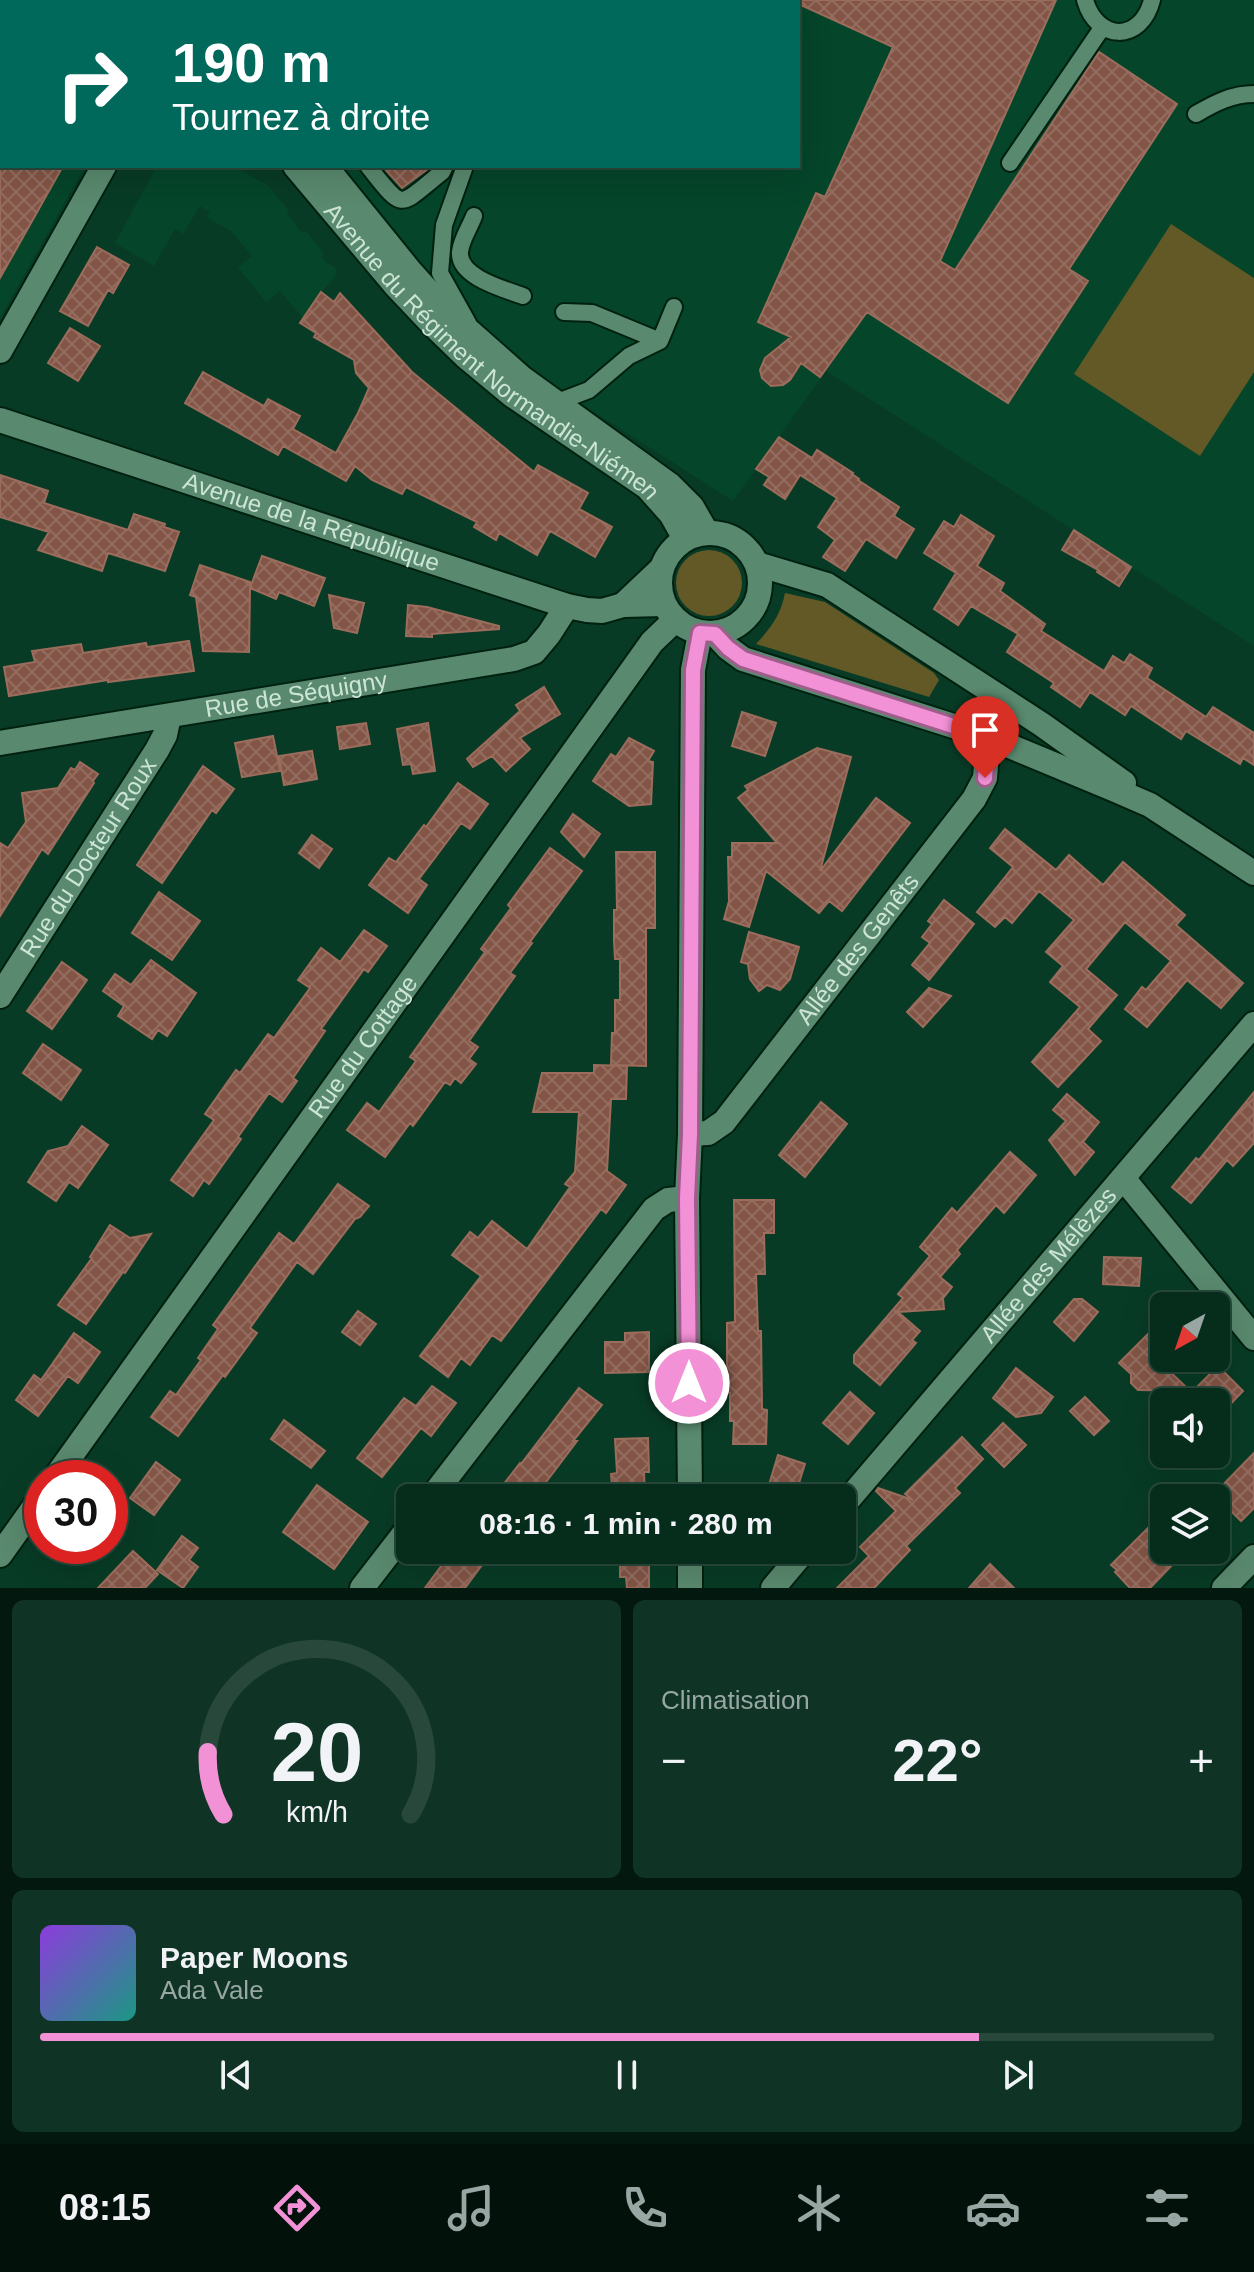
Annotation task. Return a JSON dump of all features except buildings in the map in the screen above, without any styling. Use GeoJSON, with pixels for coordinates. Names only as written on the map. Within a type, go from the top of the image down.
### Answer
{"type":"FeatureCollection","features":[{"type":"Feature","properties":{"kind":"street"},"geometry":{"type":"LineString","coordinates":[[0,351],[103,168]]}},
{"type":"Feature","properties":{"kind":"street","name":"Avenue du Régiment Normandie-Niémen"},"geometry":{"type":"LineString","coordinates":[[297,168],[396,286],[465,356],[512,395],[647,487],[696,536]]}},
{"type":"Feature","properties":{"kind":"street"},"geometry":{"type":"LineString","coordinates":[[327,168],[410,271],[479,342],[555,403],[670,485],[692,507],[696,536]]}},
{"type":"Feature","properties":{"kind":"street","name":"Avenue de la République"},"geometry":{"type":"LineString","coordinates":[[0,420],[567,606],[602,611],[623,605],[669,612]]}},
{"type":"Feature","properties":{"kind":"street"},"geometry":{"type":"LineString","coordinates":[[708,634],[730,630],[743,621],[753,610],[759,595],[757,564],[749,551],[723,535],[696,536],[668,555],[661,569],[659,585],[669,612],[687,629],[708,634],[743,659],[988,737],[1150,805]]}},
{"type":"Feature","properties":{"kind":"street"},"geometry":{"type":"LineString","coordinates":[[757,564],[827,585],[1041,724],[1150,805],[1254,873]]}},
{"type":"Feature","properties":{"kind":"street"},"geometry":{"type":"LineString","coordinates":[[623,605],[661,569]]}},
{"type":"Feature","properties":{"kind":"street","name":"Rue de Séquigny"},"geometry":{"type":"LineString","coordinates":[[0,743],[514,659],[534,652],[567,606]]}},
{"type":"Feature","properties":{"kind":"street","name":"Rue du Cottage"},"geometry":{"type":"LineString","coordinates":[[68,1460],[652,642],[669,612]]}},
{"type":"Feature","properties":{"kind":"street"},"geometry":{"type":"LineString","coordinates":[[690,1484],[687,1198],[693,670],[708,634]]}},
{"type":"Feature","properties":{"kind":"street","name":"Rue du Docteur Roux"},"geometry":{"type":"LineString","coordinates":[[0,996],[157,750],[165,735],[169,716]]}},
{"type":"Feature","properties":{"kind":"street","name":"Allée des Genêts"},"geometry":{"type":"LineString","coordinates":[[690,1134],[708,1133],[724,1122],[974,799],[985,778],[988,737]]}},
{"type":"Feature","properties":{"kind":"street","name":"Allée des Mélèzes"},"geometry":{"type":"LineString","coordinates":[[856,1491],[1254,1024]]}},
{"type":"Feature","properties":{"kind":"street"},"geometry":{"type":"LineString","coordinates":[[1123,1178],[1254,1338]]}},
{"type":"Feature","properties":{"kind":"street"},"geometry":{"type":"LineString","coordinates":[[442,1484],[654,1209],[668,1200],[687,1198]]}},
{"type":"Feature","properties":{"kind":"street"},"geometry":{"type":"LineString","coordinates":[[0,1555],[24,1521]]}},
{"type":"Feature","properties":{"kind":"street"},"geometry":{"type":"LineString","coordinates":[[362,1588],[396,1544]]}},
{"type":"Feature","properties":{"kind":"street"},"geometry":{"type":"LineString","coordinates":[[1224,1588],[1254,1557]]}},
{"type":"Feature","properties":{"kind":"street"},"geometry":{"type":"LineString","coordinates":[[690,1564],[690,1588]]}},
{"type":"Feature","properties":{"kind":"street"},"geometry":{"type":"LineString","coordinates":[[773,1588],[793,1564]]}},
{"type":"Feature","properties":{"kind":"lane"},"geometry":{"type":"LineString","coordinates":[[1085,0],[1089,15],[1102,28],[1119,32],[1136,28],[1148,15],[1152,0]]}},
{"type":"Feature","properties":{"kind":"lane"},"geometry":{"type":"LineString","coordinates":[[1010,163],[1102,28]]}},
{"type":"Feature","properties":{"kind":"lane"},"geometry":{"type":"LineString","coordinates":[[1196,114],[1240,94],[1254,94]]}},
{"type":"Feature","properties":{"kind":"lane"},"geometry":{"type":"LineString","coordinates":[[370,168],[400,201],[407,200],[444,168]]}},
{"type":"Feature","properties":{"kind":"lane"},"geometry":{"type":"LineString","coordinates":[[464,168],[444,225],[440,273],[479,342]]}},
{"type":"Feature","properties":{"kind":"lane"},"geometry":{"type":"LineString","coordinates":[[474,216],[460,250],[466,269],[486,282],[523,296]]}},
{"type":"Feature","properties":{"kind":"lane"},"geometry":{"type":"LineString","coordinates":[[555,403],[589,390],[629,356],[660,341],[674,307]]}},
{"type":"Feature","properties":{"kind":"lane"},"geometry":{"type":"LineString","coordinates":[[564,312],[592,313],[660,341]]}},
{"type":"Feature","properties":{"kind":"shaded area"},"geometry":{"type":"Polygon","coordinates":[[[800,0],[1254,0],[1254,646],[826,371],[733,501],[549,383],[488,334],[427,274],[341,168],[800,168],[800,0]]]}},
{"type":"Feature","properties":{"kind":"shaded area"},"geometry":{"type":"Polygon","coordinates":[[[0,168],[84,168],[0,318],[0,168]]]}},
{"type":"Feature","properties":{"kind":"shaded area"},"geometry":{"type":"Polygon","coordinates":[[[156,168],[237,168],[269,186],[302,233],[306,231],[324,254],[321,258],[337,269],[334,278],[303,318],[280,291],[266,302],[238,268],[252,256],[231,231],[207,218],[210,212],[200,206],[183,234],[175,229],[154,266],[115,243],[156,168]]]}},
{"type":"Feature","properties":{"kind":"shaded area"},"geometry":{"type":"Polygon","coordinates":[[[1171,224],[1254,278],[1254,372],[1200,456],[1074,374],[1171,224]]]}},
{"type":"Feature","properties":{"kind":"shaded area"},"geometry":{"type":"Polygon","coordinates":[[[709,550],[732,560],[742,583],[732,606],[709,616],[686,606],[676,583],[686,560],[709,550]]]}},
{"type":"Feature","properties":{"kind":"shaded area"},"geometry":{"type":"Polygon","coordinates":[[[785,593],[825,602],[934,673],[939,680],[929,697],[756,644],[775,620],[785,593]]]}},
{"type":"Feature","properties":{"kind":"route"},"geometry":{"type":"LineString","coordinates":[[689,1383],[687,1198],[693,670],[700,633],[715,634],[743,659],[988,737],[985,778]]}}]}
